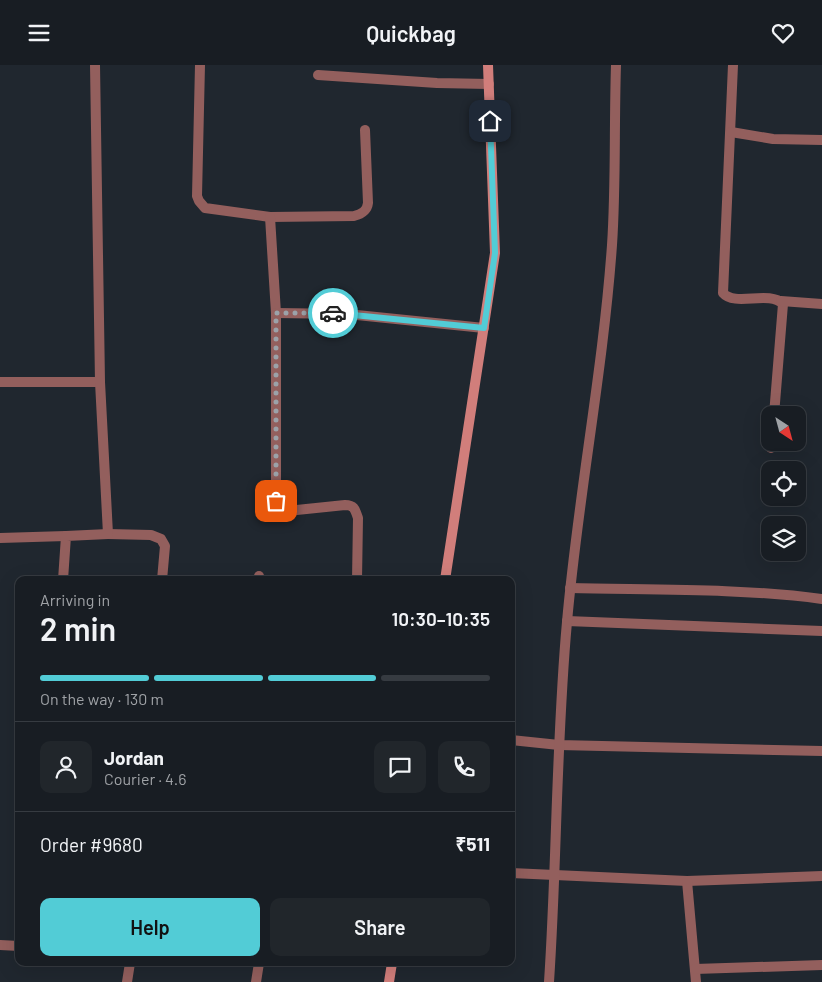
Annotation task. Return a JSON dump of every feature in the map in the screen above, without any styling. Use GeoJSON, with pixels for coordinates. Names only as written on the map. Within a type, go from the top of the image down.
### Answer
{"type":"FeatureCollection","features":[{"type":"Feature","properties":{"kind":"main road"},"geometry":{"type":"LineString","coordinates":[[446,576],[495,253],[488,65]]}},
{"type":"Feature","properties":{"kind":"main road"},"geometry":{"type":"LineString","coordinates":[[390,982],[392,966]]}},
{"type":"Feature","properties":{"kind":"street"},"geometry":{"type":"LineString","coordinates":[[94,65],[100,382],[108,534]]}},
{"type":"Feature","properties":{"kind":"street"},"geometry":{"type":"LineString","coordinates":[[200,65],[197,196],[198,201],[208,210],[270,217],[354,216],[361,214],[365,211],[368,203],[365,130]]}},
{"type":"Feature","properties":{"kind":"street"},"geometry":{"type":"LineString","coordinates":[[549,982],[556,875],[559,745],[567,621],[575,539],[597,391],[612,244],[616,65]]}},
{"type":"Feature","properties":{"kind":"street"},"geometry":{"type":"LineString","coordinates":[[733,65],[724,293],[730,298],[774,299],[822,304]]}},
{"type":"Feature","properties":{"kind":"street"},"geometry":{"type":"LineString","coordinates":[[318,75],[437,83],[489,83]]}},
{"type":"Feature","properties":{"kind":"street"},"geometry":{"type":"LineString","coordinates":[[731,132],[773,139],[822,140]]}},
{"type":"Feature","properties":{"kind":"street"},"geometry":{"type":"LineString","coordinates":[[270,217],[276,313],[276,501],[280,507],[287,511],[345,505],[350,505],[355,509],[358,517],[357,576]]}},
{"type":"Feature","properties":{"kind":"street"},"geometry":{"type":"LineString","coordinates":[[775,406],[784,307],[780,301]]}},
{"type":"Feature","properties":{"kind":"street"},"geometry":{"type":"LineString","coordinates":[[276,313],[347,314],[484,328]]}},
{"type":"Feature","properties":{"kind":"street"},"geometry":{"type":"LineString","coordinates":[[0,382],[100,382]]}},
{"type":"Feature","properties":{"kind":"street"},"geometry":{"type":"LineString","coordinates":[[0,538],[108,534],[151,535],[161,539],[165,546],[162,576]]}},
{"type":"Feature","properties":{"kind":"street"},"geometry":{"type":"LineString","coordinates":[[62,576],[66,536]]}},
{"type":"Feature","properties":{"kind":"street"},"geometry":{"type":"LineString","coordinates":[[570,588],[709,591],[822,599]]}},
{"type":"Feature","properties":{"kind":"street"},"geometry":{"type":"LineString","coordinates":[[567,621],[822,631]]}},
{"type":"Feature","properties":{"kind":"street"},"geometry":{"type":"LineString","coordinates":[[515,740],[559,745],[822,751]]}},
{"type":"Feature","properties":{"kind":"street"},"geometry":{"type":"LineString","coordinates":[[515,873],[687,881],[822,875]]}},
{"type":"Feature","properties":{"kind":"street"},"geometry":{"type":"LineString","coordinates":[[687,881],[696,982]]}},
{"type":"Feature","properties":{"kind":"street"},"geometry":{"type":"LineString","coordinates":[[0,945],[15,946]]}},
{"type":"Feature","properties":{"kind":"street"},"geometry":{"type":"LineString","coordinates":[[695,969],[822,965]]}},
{"type":"Feature","properties":{"kind":"street"},"geometry":{"type":"LineString","coordinates":[[127,982],[130,966]]}},
{"type":"Feature","properties":{"kind":"street"},"geometry":{"type":"LineString","coordinates":[[256,982],[259,966]]}},
{"type":"Feature","properties":{"kind":"way so far"},"geometry":{"type":"LineString","coordinates":[[276,501],[276,313],[333,313]]}},
{"type":"Feature","properties":{"kind":"route"},"geometry":{"type":"LineString","coordinates":[[333,313],[484,328],[495,253],[490,121]]}}]}
